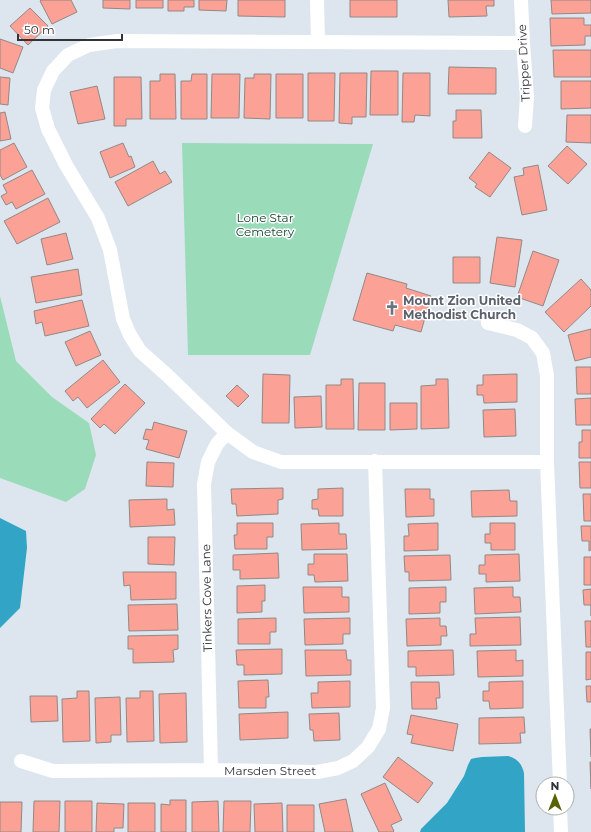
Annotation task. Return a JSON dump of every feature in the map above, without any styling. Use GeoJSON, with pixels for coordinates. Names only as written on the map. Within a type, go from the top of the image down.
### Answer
{"type":"FeatureCollection","features":[{"type":"Feature","properties":{"kind":"street"},"geometry":{"type":"LineString","coordinates":[[317,0],[318,42]]}},
{"type":"Feature","properties":{"kind":"street","name":"Tripper Drive"},"geometry":{"type":"LineString","coordinates":[[521,0],[528,97],[526,126]]}},
{"type":"Feature","properties":{"kind":"street"},"geometry":{"type":"LineString","coordinates":[[523,43],[117,41],[90,45],[68,56],[53,71],[44,90],[42,108],[48,129],[66,165],[98,218],[110,250],[123,319],[130,335],[140,351],[167,375],[227,434],[253,452],[281,462],[548,462]]}},
{"type":"Feature","properties":{"kind":"street"},"geometry":{"type":"LineString","coordinates":[[488,323],[518,330],[532,338],[543,353],[547,376],[548,462],[560,776]]}},
{"type":"Feature","properties":{"kind":"street","name":"Tinkers Cove Lane"},"geometry":{"type":"LineString","coordinates":[[211,770],[204,484],[208,462],[217,444],[227,434]]}},
{"type":"Feature","properties":{"kind":"street","name":"Marsden Street"},"geometry":{"type":"LineString","coordinates":[[21,761],[53,771],[211,770],[317,772],[338,768],[353,761],[368,746],[379,729],[383,708],[375,461]]}},
{"type":"Feature","properties":{"kind":"street"},"geometry":{"type":"LineString","coordinates":[[560,816],[561,832]]}},
{"type":"Feature","properties":{"kind":"green space","name":"Lone Star Cemetery"},"geometry":{"type":"Polygon","coordinates":[[[182,143],[373,144],[310,355],[188,355],[182,143]]]}},
{"type":"Feature","properties":{"kind":"green space"},"geometry":{"type":"Polygon","coordinates":[[[0,296],[16,361],[52,397],[89,423],[96,455],[85,489],[66,502],[0,478],[0,296]]]}},
{"type":"Feature","properties":{"kind":"water"},"geometry":{"type":"Polygon","coordinates":[[[0,518],[26,531],[27,548],[20,608],[0,628],[0,518]]]}},
{"type":"Feature","properties":{"kind":"water"},"geometry":{"type":"Polygon","coordinates":[[[508,756],[519,762],[524,773],[525,832],[420,832],[421,829],[447,803],[464,776],[471,759],[508,756]]]}},
{"type":"Feature","properties":{"kind":"building"},"geometry":{"type":"Polygon","coordinates":[[[71,0],[77,12],[52,24],[40,1],[71,0]]]}},
{"type":"Feature","properties":{"kind":"building"},"geometry":{"type":"Polygon","coordinates":[[[103,0],[130,0],[130,9],[103,8],[103,0]]]}},
{"type":"Feature","properties":{"kind":"building"},"geometry":{"type":"Polygon","coordinates":[[[136,0],[163,0],[163,8],[136,8],[136,0]]]}},
{"type":"Feature","properties":{"kind":"building"},"geometry":{"type":"Polygon","coordinates":[[[168,0],[194,0],[194,7],[184,7],[184,11],[168,11],[168,0]]]}},
{"type":"Feature","properties":{"kind":"building"},"geometry":{"type":"Polygon","coordinates":[[[199,0],[227,0],[226,11],[199,10],[199,0]]]}},
{"type":"Feature","properties":{"kind":"building"},"geometry":{"type":"Polygon","coordinates":[[[238,0],[285,0],[285,17],[238,16],[238,0]]]}},
{"type":"Feature","properties":{"kind":"building"},"geometry":{"type":"Polygon","coordinates":[[[350,0],[397,0],[397,17],[350,17],[350,0]]]}},
{"type":"Feature","properties":{"kind":"building"},"geometry":{"type":"Polygon","coordinates":[[[448,0],[494,0],[494,6],[486,6],[487,16],[449,17],[448,0]]]}},
{"type":"Feature","properties":{"kind":"building"},"geometry":{"type":"Polygon","coordinates":[[[551,0],[591,0],[591,13],[552,14],[551,0]]]}},
{"type":"Feature","properties":{"kind":"building"},"geometry":{"type":"Polygon","coordinates":[[[30,8],[48,26],[28,45],[10,26],[30,8]]]}},
{"type":"Feature","properties":{"kind":"building"},"geometry":{"type":"Polygon","coordinates":[[[550,18],[584,18],[584,25],[591,25],[591,36],[585,36],[585,45],[551,46],[550,18]]]}},
{"type":"Feature","properties":{"kind":"building"},"geometry":{"type":"Polygon","coordinates":[[[0,39],[23,47],[13,73],[0,68],[0,39]]]}},
{"type":"Feature","properties":{"kind":"building"},"geometry":{"type":"Polygon","coordinates":[[[553,50],[591,50],[591,77],[554,77],[553,50]]]}},
{"type":"Feature","properties":{"kind":"building"},"geometry":{"type":"Polygon","coordinates":[[[449,67],[496,68],[496,94],[448,94],[449,67]]]}},
{"type":"Feature","properties":{"kind":"building"},"geometry":{"type":"Polygon","coordinates":[[[371,71],[398,71],[398,115],[370,115],[371,71]]]}},
{"type":"Feature","properties":{"kind":"building"},"geometry":{"type":"Polygon","coordinates":[[[308,73],[335,73],[334,121],[308,121],[308,73]]]}},
{"type":"Feature","properties":{"kind":"building"},"geometry":{"type":"Polygon","coordinates":[[[340,73],[367,73],[366,117],[352,117],[352,124],[339,123],[340,73]]]}},
{"type":"Feature","properties":{"kind":"building"},"geometry":{"type":"Polygon","coordinates":[[[403,73],[430,73],[430,116],[415,115],[414,122],[402,122],[403,73]]]}},
{"type":"Feature","properties":{"kind":"building"},"geometry":{"type":"Polygon","coordinates":[[[160,74],[175,74],[176,119],[150,119],[150,81],[160,81],[160,74]]]}},
{"type":"Feature","properties":{"kind":"building"},"geometry":{"type":"Polygon","coordinates":[[[192,74],[207,74],[207,119],[181,119],[181,81],[191,81],[192,74]]]}},
{"type":"Feature","properties":{"kind":"building"},"geometry":{"type":"Polygon","coordinates":[[[212,74],[240,74],[239,118],[211,118],[212,74]]]}},
{"type":"Feature","properties":{"kind":"building"},"geometry":{"type":"Polygon","coordinates":[[[254,74],[271,74],[270,119],[244,118],[245,78],[254,78],[254,74]]]}},
{"type":"Feature","properties":{"kind":"building"},"geometry":{"type":"Polygon","coordinates":[[[276,74],[303,74],[303,118],[276,118],[276,74]]]}},
{"type":"Feature","properties":{"kind":"building"},"geometry":{"type":"Polygon","coordinates":[[[0,77],[10,78],[8,105],[0,104],[0,77]]]}},
{"type":"Feature","properties":{"kind":"building"},"geometry":{"type":"Polygon","coordinates":[[[114,77],[141,77],[142,119],[126,119],[126,126],[114,126],[114,77]]]}},
{"type":"Feature","properties":{"kind":"building"},"geometry":{"type":"Polygon","coordinates":[[[561,81],[591,81],[591,108],[561,109],[561,81]]]}},
{"type":"Feature","properties":{"kind":"building"},"geometry":{"type":"Polygon","coordinates":[[[97,86],[105,119],[78,124],[70,92],[97,86]]]}},
{"type":"Feature","properties":{"kind":"building"},"geometry":{"type":"Polygon","coordinates":[[[456,110],[481,110],[482,138],[453,138],[453,121],[456,121],[456,110]]]}},
{"type":"Feature","properties":{"kind":"building"},"geometry":{"type":"Polygon","coordinates":[[[5,112],[11,139],[0,141],[0,113],[5,112]]]}},
{"type":"Feature","properties":{"kind":"building"},"geometry":{"type":"Polygon","coordinates":[[[567,115],[591,115],[591,143],[566,142],[567,115]]]}},
{"type":"Feature","properties":{"kind":"building"},"geometry":{"type":"Polygon","coordinates":[[[14,143],[27,167],[3,180],[0,175],[0,150],[14,143]]]}},
{"type":"Feature","properties":{"kind":"building"},"geometry":{"type":"Polygon","coordinates":[[[123,143],[129,157],[131,156],[135,167],[110,178],[100,152],[123,143]]]}},
{"type":"Feature","properties":{"kind":"building"},"geometry":{"type":"Polygon","coordinates":[[[567,146],[587,164],[568,184],[548,166],[567,146]]]}},
{"type":"Feature","properties":{"kind":"building"},"geometry":{"type":"Polygon","coordinates":[[[489,152],[511,168],[490,197],[475,187],[477,184],[469,178],[489,152]]]}},
{"type":"Feature","properties":{"kind":"building"},"geometry":{"type":"Polygon","coordinates":[[[153,161],[160,174],[165,171],[172,182],[128,206],[115,182],[153,161]]]}},
{"type":"Feature","properties":{"kind":"building"},"geometry":{"type":"Polygon","coordinates":[[[538,165],[547,210],[522,215],[514,177],[524,175],[523,168],[538,165]]]}},
{"type":"Feature","properties":{"kind":"building"},"geometry":{"type":"Polygon","coordinates":[[[32,170],[45,194],[16,209],[12,202],[6,205],[1,196],[7,193],[3,185],[32,170]]]}},
{"type":"Feature","properties":{"kind":"building"},"geometry":{"type":"Polygon","coordinates":[[[48,198],[60,222],[17,244],[4,221],[48,198]]]}},
{"type":"Feature","properties":{"kind":"building"},"geometry":{"type":"Polygon","coordinates":[[[66,233],[73,259],[47,265],[41,239],[66,233]]]}},
{"type":"Feature","properties":{"kind":"building"},"geometry":{"type":"Polygon","coordinates":[[[497,237],[522,240],[515,287],[490,283],[497,237]]]}},
{"type":"Feature","properties":{"kind":"building"},"geometry":{"type":"Polygon","coordinates":[[[533,251],[559,260],[543,306],[517,297],[533,251]]]}},
{"type":"Feature","properties":{"kind":"building"},"geometry":{"type":"Polygon","coordinates":[[[453,257],[480,257],[480,283],[453,283],[453,257]]]}},
{"type":"Feature","properties":{"kind":"building"},"geometry":{"type":"Polygon","coordinates":[[[78,269],[82,295],[36,303],[31,277],[78,269]]]}},
{"type":"Feature","properties":{"kind":"building","name":"Mount Zion United Methodist Church"},"geometry":{"type":"Polygon","coordinates":[[[367,273],[407,284],[406,288],[431,296],[421,332],[395,325],[393,331],[353,320],[367,273]]]}},
{"type":"Feature","properties":{"kind":"building"},"geometry":{"type":"Polygon","coordinates":[[[581,279],[591,290],[591,306],[564,332],[545,312],[581,279]]]}},
{"type":"Feature","properties":{"kind":"building"},"geometry":{"type":"Polygon","coordinates":[[[82,300],[89,326],[45,336],[42,322],[36,324],[34,311],[82,300]]]}},
{"type":"Feature","properties":{"kind":"building"},"geometry":{"type":"Polygon","coordinates":[[[591,329],[591,357],[575,361],[568,335],[591,329]]]}},
{"type":"Feature","properties":{"kind":"building"},"geometry":{"type":"Polygon","coordinates":[[[90,331],[101,355],[76,366],[65,342],[90,331]]]}},
{"type":"Feature","properties":{"kind":"building"},"geometry":{"type":"Polygon","coordinates":[[[103,360],[120,382],[87,408],[78,397],[73,401],[65,391],[103,360]]]}},
{"type":"Feature","properties":{"kind":"building"},"geometry":{"type":"Polygon","coordinates":[[[576,367],[591,367],[591,394],[577,394],[576,367]]]}},
{"type":"Feature","properties":{"kind":"building"},"geometry":{"type":"Polygon","coordinates":[[[263,374],[290,375],[289,423],[262,423],[263,374]]]}},
{"type":"Feature","properties":{"kind":"building"},"geometry":{"type":"Polygon","coordinates":[[[517,374],[517,402],[484,403],[483,395],[477,395],[477,385],[483,385],[483,375],[517,374]]]}},
{"type":"Feature","properties":{"kind":"building"},"geometry":{"type":"Polygon","coordinates":[[[341,379],[353,379],[354,429],[326,429],[326,385],[341,385],[341,379]]]}},
{"type":"Feature","properties":{"kind":"building"},"geometry":{"type":"Polygon","coordinates":[[[436,379],[448,379],[449,428],[421,429],[421,386],[436,385],[436,379]]]}},
{"type":"Feature","properties":{"kind":"building"},"geometry":{"type":"Polygon","coordinates":[[[359,383],[385,383],[385,430],[358,430],[359,383]]]}},
{"type":"Feature","properties":{"kind":"building"},"geometry":{"type":"Polygon","coordinates":[[[125,384],[145,403],[115,434],[104,424],[100,428],[91,419],[125,384]]]}},
{"type":"Feature","properties":{"kind":"building"},"geometry":{"type":"Polygon","coordinates":[[[237,385],[249,396],[238,407],[226,396],[237,385]]]}},
{"type":"Feature","properties":{"kind":"building"},"geometry":{"type":"Polygon","coordinates":[[[321,396],[322,427],[295,428],[294,397],[321,396]]]}},
{"type":"Feature","properties":{"kind":"building"},"geometry":{"type":"Polygon","coordinates":[[[591,398],[591,425],[576,425],[575,399],[591,398]]]}},
{"type":"Feature","properties":{"kind":"building"},"geometry":{"type":"Polygon","coordinates":[[[390,403],[417,403],[417,429],[390,430],[390,403]]]}},
{"type":"Feature","properties":{"kind":"building"},"geometry":{"type":"Polygon","coordinates":[[[515,409],[516,436],[484,437],[483,410],[515,409]]]}},
{"type":"Feature","properties":{"kind":"building"},"geometry":{"type":"Polygon","coordinates":[[[154,422],[187,431],[179,458],[146,449],[149,440],[143,439],[146,429],[152,430],[154,422]]]}},
{"type":"Feature","properties":{"kind":"building"},"geometry":{"type":"Polygon","coordinates":[[[582,430],[591,430],[591,458],[579,458],[579,442],[582,442],[582,430]]]}},
{"type":"Feature","properties":{"kind":"building"},"geometry":{"type":"Polygon","coordinates":[[[147,462],[174,463],[173,487],[146,486],[147,462]]]}},
{"type":"Feature","properties":{"kind":"building"},"geometry":{"type":"Polygon","coordinates":[[[579,462],[591,462],[591,488],[580,488],[579,462]]]}},
{"type":"Feature","properties":{"kind":"building"},"geometry":{"type":"Polygon","coordinates":[[[283,488],[283,499],[278,500],[278,514],[237,516],[236,504],[232,504],[231,489],[283,488]]]}},
{"type":"Feature","properties":{"kind":"building"},"geometry":{"type":"Polygon","coordinates":[[[343,488],[343,516],[319,516],[318,509],[312,509],[312,500],[318,499],[318,489],[343,488]]]}},
{"type":"Feature","properties":{"kind":"building"},"geometry":{"type":"Polygon","coordinates":[[[405,489],[430,489],[430,499],[434,499],[434,516],[406,517],[405,489]]]}},
{"type":"Feature","properties":{"kind":"building"},"geometry":{"type":"Polygon","coordinates":[[[509,490],[510,501],[517,501],[517,516],[472,517],[471,491],[509,490]]]}},
{"type":"Feature","properties":{"kind":"building"},"geometry":{"type":"Polygon","coordinates":[[[583,494],[591,494],[591,521],[584,521],[583,494]]]}},
{"type":"Feature","properties":{"kind":"building"},"geometry":{"type":"Polygon","coordinates":[[[167,499],[167,510],[174,509],[175,525],[130,527],[129,500],[167,499]]]}},
{"type":"Feature","properties":{"kind":"building"},"geometry":{"type":"Polygon","coordinates":[[[237,523],[273,523],[273,537],[267,537],[267,549],[235,549],[234,535],[237,535],[237,523]]]}},
{"type":"Feature","properties":{"kind":"building"},"geometry":{"type":"Polygon","coordinates":[[[339,523],[339,534],[346,534],[347,549],[302,550],[301,524],[339,523]]]}},
{"type":"Feature","properties":{"kind":"building"},"geometry":{"type":"Polygon","coordinates":[[[438,523],[438,550],[404,551],[404,536],[409,536],[408,524],[438,523]]]}},
{"type":"Feature","properties":{"kind":"building"},"geometry":{"type":"Polygon","coordinates":[[[490,523],[515,523],[515,550],[491,550],[491,543],[485,543],[485,534],[490,534],[490,523]]]}},
{"type":"Feature","properties":{"kind":"building"},"geometry":{"type":"Polygon","coordinates":[[[581,526],[591,526],[591,550],[589,551],[589,541],[582,541],[581,526]]]}},
{"type":"Feature","properties":{"kind":"building"},"geometry":{"type":"Polygon","coordinates":[[[148,537],[175,537],[174,565],[148,564],[148,537]]]}},
{"type":"Feature","properties":{"kind":"building"},"geometry":{"type":"Polygon","coordinates":[[[278,553],[279,578],[240,579],[240,570],[233,570],[233,555],[278,553]]]}},
{"type":"Feature","properties":{"kind":"building"},"geometry":{"type":"Polygon","coordinates":[[[314,554],[347,554],[348,581],[315,582],[314,575],[308,575],[308,564],[314,564],[314,554]]]}},
{"type":"Feature","properties":{"kind":"building"},"geometry":{"type":"Polygon","coordinates":[[[519,554],[520,581],[486,582],[486,574],[479,574],[479,565],[485,565],[485,555],[519,554]]]}},
{"type":"Feature","properties":{"kind":"building"},"geometry":{"type":"Polygon","coordinates":[[[450,555],[451,580],[409,581],[409,572],[405,572],[404,556],[450,555]]]}},
{"type":"Feature","properties":{"kind":"building"},"geometry":{"type":"Polygon","coordinates":[[[584,557],[591,557],[591,585],[584,585],[584,557]]]}},
{"type":"Feature","properties":{"kind":"building"},"geometry":{"type":"Polygon","coordinates":[[[123,572],[176,572],[176,599],[131,600],[130,585],[124,586],[123,572]]]}},
{"type":"Feature","properties":{"kind":"building"},"geometry":{"type":"Polygon","coordinates":[[[265,585],[265,601],[262,601],[262,612],[237,613],[237,586],[265,585]]]}},
{"type":"Feature","properties":{"kind":"building"},"geometry":{"type":"Polygon","coordinates":[[[303,587],[342,587],[342,597],[349,597],[349,612],[304,613],[303,587]]]}},
{"type":"Feature","properties":{"kind":"building"},"geometry":{"type":"Polygon","coordinates":[[[446,587],[446,602],[440,602],[440,613],[409,614],[409,588],[446,587]]]}},
{"type":"Feature","properties":{"kind":"building"},"geometry":{"type":"Polygon","coordinates":[[[513,587],[513,597],[520,597],[521,612],[475,614],[474,588],[513,587]]]}},
{"type":"Feature","properties":{"kind":"building"},"geometry":{"type":"Polygon","coordinates":[[[591,589],[591,605],[584,605],[583,590],[591,589]]]}},
{"type":"Feature","properties":{"kind":"building"},"geometry":{"type":"Polygon","coordinates":[[[177,604],[178,630],[129,631],[128,605],[177,604]]]}},
{"type":"Feature","properties":{"kind":"building"},"geometry":{"type":"Polygon","coordinates":[[[520,617],[521,645],[470,646],[470,634],[476,634],[475,618],[520,617]]]}},
{"type":"Feature","properties":{"kind":"building"},"geometry":{"type":"Polygon","coordinates":[[[276,618],[276,632],[270,632],[270,644],[238,644],[238,619],[276,618]]]}},
{"type":"Feature","properties":{"kind":"building"},"geometry":{"type":"Polygon","coordinates":[[[350,618],[350,634],[343,634],[343,644],[305,645],[304,619],[350,618]]]}},
{"type":"Feature","properties":{"kind":"building"},"geometry":{"type":"Polygon","coordinates":[[[440,618],[440,626],[446,626],[447,636],[441,636],[441,645],[407,646],[406,619],[440,618]]]}},
{"type":"Feature","properties":{"kind":"building"},"geometry":{"type":"Polygon","coordinates":[[[585,621],[591,621],[591,647],[586,647],[585,621]]]}},
{"type":"Feature","properties":{"kind":"building"},"geometry":{"type":"Polygon","coordinates":[[[178,635],[178,649],[173,650],[174,662],[133,663],[133,649],[128,649],[128,636],[178,635]]]}},
{"type":"Feature","properties":{"kind":"building"},"geometry":{"type":"Polygon","coordinates":[[[282,649],[282,674],[244,675],[244,665],[237,665],[236,650],[282,649]]]}},
{"type":"Feature","properties":{"kind":"building"},"geometry":{"type":"Polygon","coordinates":[[[305,650],[346,650],[347,660],[351,660],[351,675],[306,676],[305,650]]]}},
{"type":"Feature","properties":{"kind":"building"},"geometry":{"type":"Polygon","coordinates":[[[453,650],[454,675],[416,676],[416,667],[408,667],[408,651],[453,650]]]}},
{"type":"Feature","properties":{"kind":"building"},"geometry":{"type":"Polygon","coordinates":[[[516,650],[516,661],[523,660],[523,676],[478,677],[477,651],[516,650]]]}},
{"type":"Feature","properties":{"kind":"building"},"geometry":{"type":"Polygon","coordinates":[[[586,652],[591,652],[591,679],[586,680],[586,652]]]}},
{"type":"Feature","properties":{"kind":"building"},"geometry":{"type":"Polygon","coordinates":[[[268,680],[269,697],[266,697],[266,708],[239,708],[238,681],[268,680]]]}},
{"type":"Feature","properties":{"kind":"building"},"geometry":{"type":"Polygon","coordinates":[[[350,681],[350,707],[312,708],[311,693],[318,693],[318,682],[350,681]]]}},
{"type":"Feature","properties":{"kind":"building"},"geometry":{"type":"Polygon","coordinates":[[[523,681],[523,708],[490,709],[489,701],[483,701],[483,691],[489,691],[489,682],[523,681]]]}},
{"type":"Feature","properties":{"kind":"building"},"geometry":{"type":"Polygon","coordinates":[[[411,682],[439,682],[440,698],[436,698],[437,709],[412,709],[411,682]]]}},
{"type":"Feature","properties":{"kind":"building"},"geometry":{"type":"Polygon","coordinates":[[[586,686],[591,686],[591,702],[587,702],[586,686]]]}},
{"type":"Feature","properties":{"kind":"building"},"geometry":{"type":"Polygon","coordinates":[[[77,691],[89,691],[90,741],[63,742],[62,699],[77,698],[77,691]]]}},
{"type":"Feature","properties":{"kind":"building"},"geometry":{"type":"Polygon","coordinates":[[[140,691],[153,691],[154,741],[127,742],[126,698],[140,698],[140,691]]]}},
{"type":"Feature","properties":{"kind":"building"},"geometry":{"type":"Polygon","coordinates":[[[186,693],[187,742],[160,743],[159,694],[186,693]]]}},
{"type":"Feature","properties":{"kind":"building"},"geometry":{"type":"Polygon","coordinates":[[[30,696],[57,696],[58,721],[31,722],[30,696]]]}},
{"type":"Feature","properties":{"kind":"building"},"geometry":{"type":"Polygon","coordinates":[[[120,697],[121,735],[111,735],[111,742],[96,743],[95,698],[120,697]]]}},
{"type":"Feature","properties":{"kind":"building"},"geometry":{"type":"Polygon","coordinates":[[[288,712],[288,738],[240,740],[239,714],[288,712]]]}},
{"type":"Feature","properties":{"kind":"building"},"geometry":{"type":"Polygon","coordinates":[[[339,713],[340,740],[314,741],[313,730],[310,730],[309,714],[339,713]]]}},
{"type":"Feature","properties":{"kind":"building"},"geometry":{"type":"Polygon","coordinates":[[[411,715],[458,724],[453,751],[411,743],[413,735],[407,734],[411,715]]]}},
{"type":"Feature","properties":{"kind":"building"},"geometry":{"type":"Polygon","coordinates":[[[524,717],[525,733],[520,733],[521,743],[479,744],[479,718],[524,717]]]}},
{"type":"Feature","properties":{"kind":"building"},"geometry":{"type":"Polygon","coordinates":[[[590,729],[591,729],[591,757],[590,729]]]}},
{"type":"Feature","properties":{"kind":"building"},"geometry":{"type":"Polygon","coordinates":[[[398,757],[433,783],[418,803],[383,777],[398,757]]]}},
{"type":"Feature","properties":{"kind":"building"},"geometry":{"type":"Polygon","coordinates":[[[590,762],[591,762],[591,789],[590,762]]]}},
{"type":"Feature","properties":{"kind":"building"},"geometry":{"type":"Polygon","coordinates":[[[385,783],[402,820],[391,825],[394,831],[393,832],[379,832],[361,794],[385,783]]]}},
{"type":"Feature","properties":{"kind":"building"},"geometry":{"type":"Polygon","coordinates":[[[346,799],[353,832],[325,832],[319,804],[346,799]]]}},
{"type":"Feature","properties":{"kind":"building"},"geometry":{"type":"Polygon","coordinates":[[[170,800],[186,800],[186,832],[161,832],[161,804],[170,805],[170,800]]]}},
{"type":"Feature","properties":{"kind":"building"},"geometry":{"type":"Polygon","coordinates":[[[34,801],[60,801],[59,832],[33,832],[34,801]]]}},
{"type":"Feature","properties":{"kind":"building"},"geometry":{"type":"Polygon","coordinates":[[[65,801],[92,801],[92,832],[65,832],[65,801]]]}},
{"type":"Feature","properties":{"kind":"building"},"geometry":{"type":"Polygon","coordinates":[[[218,801],[219,832],[192,832],[192,802],[218,801]]]}},
{"type":"Feature","properties":{"kind":"building"},"geometry":{"type":"Polygon","coordinates":[[[224,801],[251,801],[250,832],[223,832],[224,801]]]}},
{"type":"Feature","properties":{"kind":"building"},"geometry":{"type":"Polygon","coordinates":[[[0,802],[22,802],[21,832],[0,832],[0,802]]]}},
{"type":"Feature","properties":{"kind":"building"},"geometry":{"type":"Polygon","coordinates":[[[97,803],[124,804],[123,828],[114,828],[114,832],[96,832],[97,803]]]}},
{"type":"Feature","properties":{"kind":"building"},"geometry":{"type":"Polygon","coordinates":[[[128,803],[155,803],[155,832],[128,832],[128,803]]]}},
{"type":"Feature","properties":{"kind":"building"},"geometry":{"type":"Polygon","coordinates":[[[282,803],[283,832],[255,832],[254,804],[282,803]]]}},
{"type":"Feature","properties":{"kind":"building"},"geometry":{"type":"Polygon","coordinates":[[[287,805],[314,805],[314,832],[287,832],[287,805]]]}},
{"type":"Feature","properties":{"kind":"place","name":"Mount Zion United Methodist Church"},"geometry":{"type":"Point","coordinates":[392,308]}}]}
